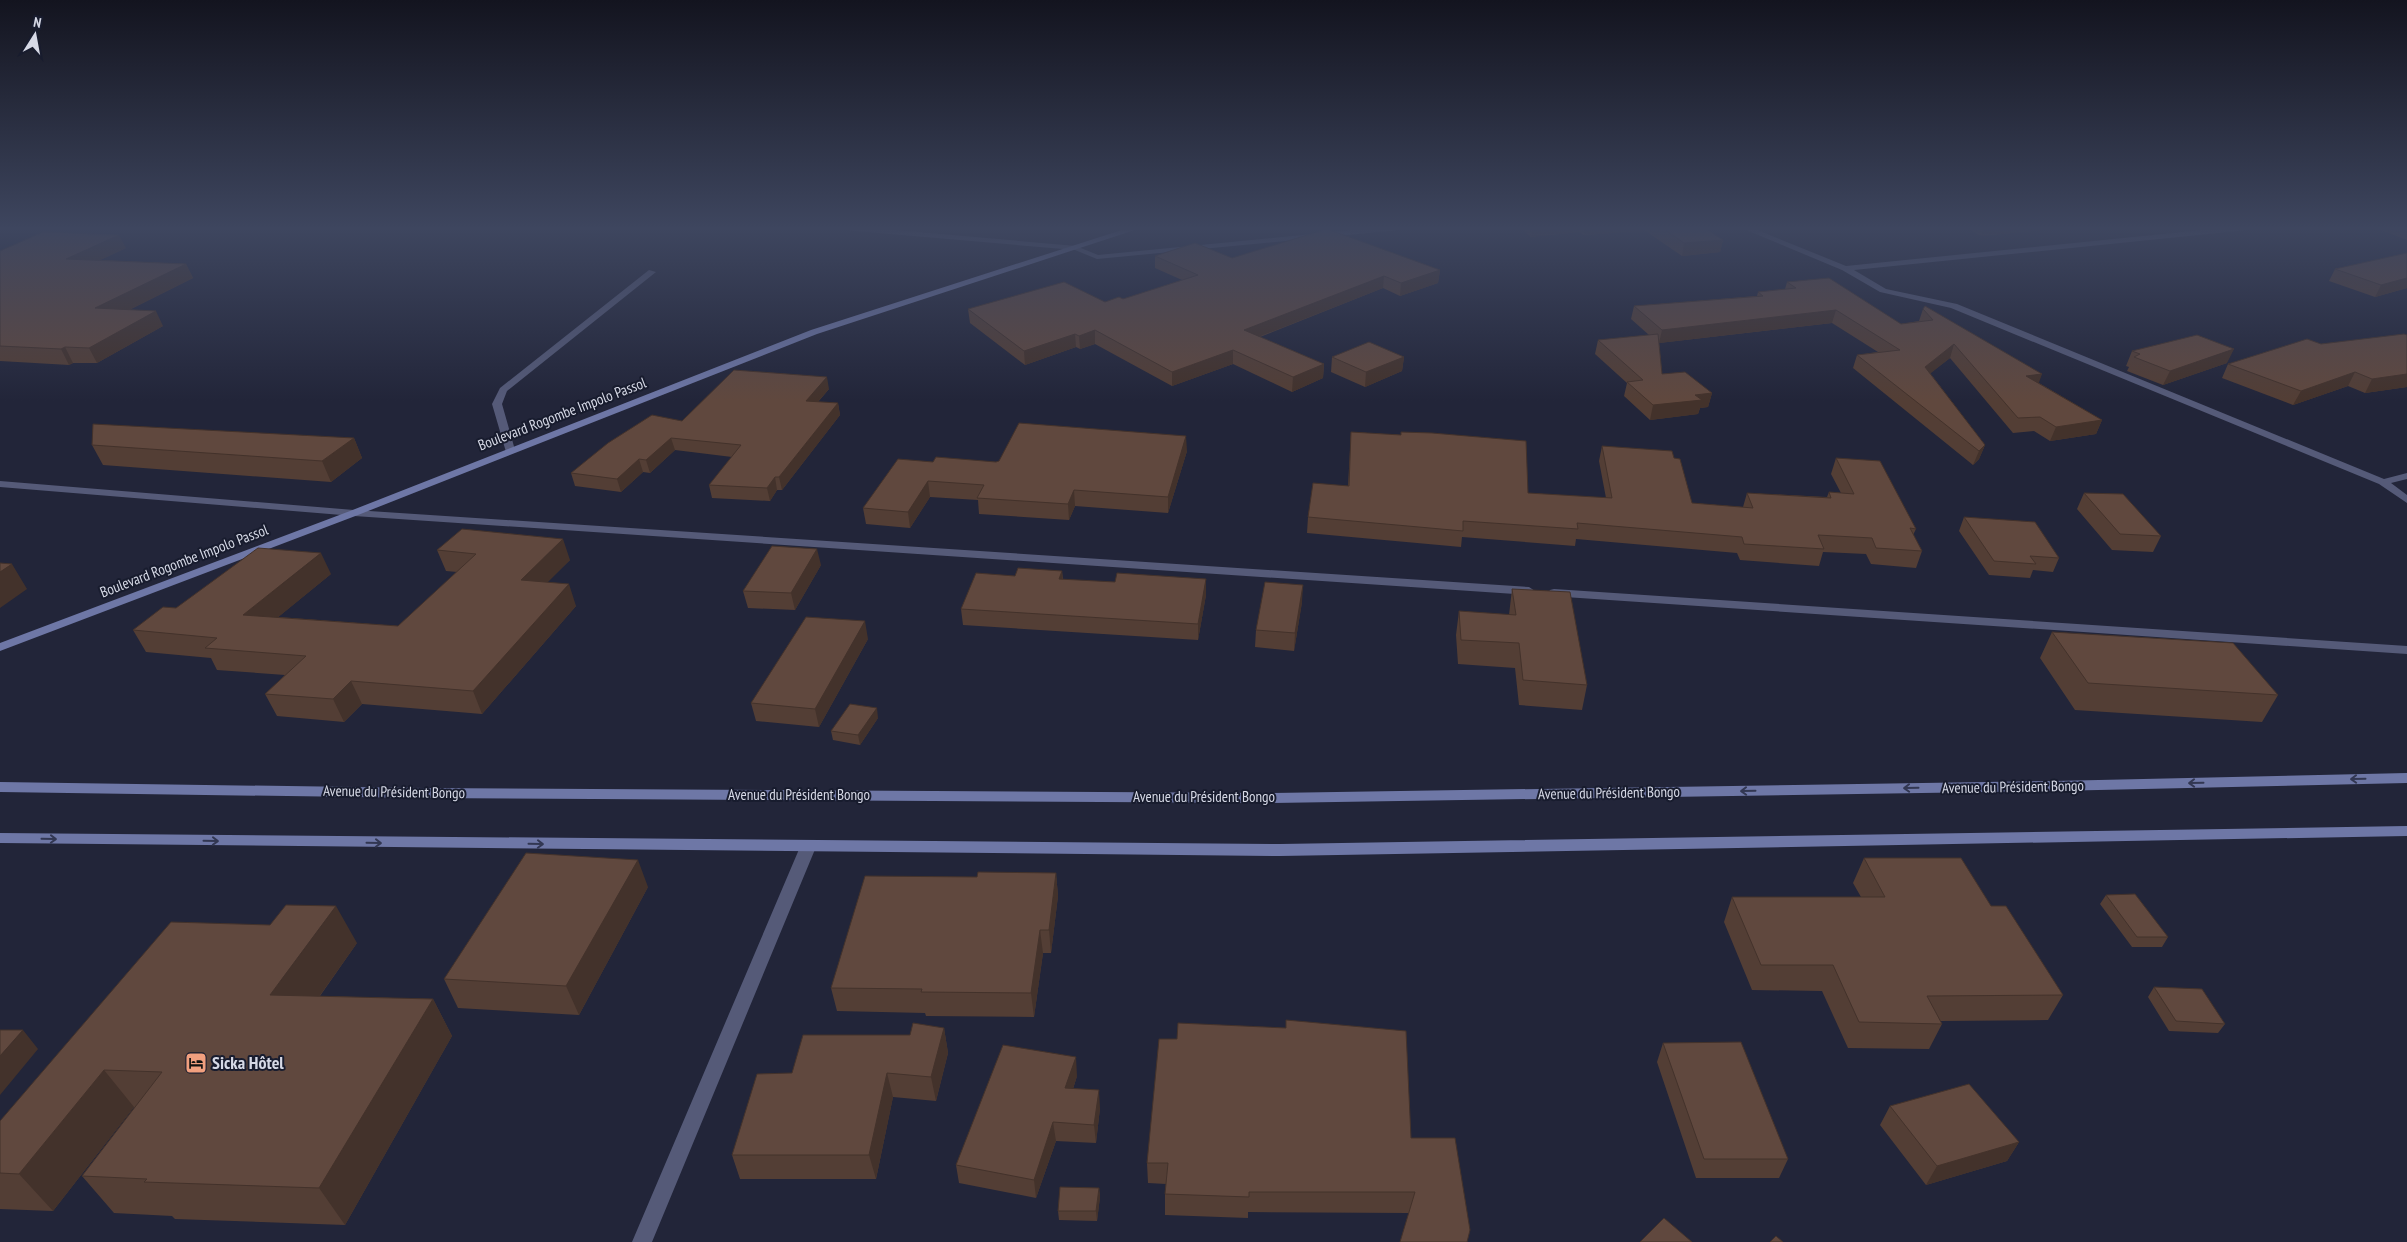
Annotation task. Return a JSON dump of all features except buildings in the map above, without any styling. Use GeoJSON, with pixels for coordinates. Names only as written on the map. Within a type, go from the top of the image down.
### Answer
{"type":"FeatureCollection","features":[{"type":"Feature","properties":{"kind":"street"},"geometry":{"type":"LineString","coordinates":[[510,450],[497,404],[504,390],[636,285]]}},
{"type":"Feature","properties":{"kind":"street","name":"Boulevard Rogombe Impolo Passol"},"geometry":{"type":"LineString","coordinates":[[0,647],[354,513],[510,450],[814,332],[957,285]]}},
{"type":"Feature","properties":{"kind":"street"},"geometry":{"type":"LineString","coordinates":[[1872,285],[1892,293],[1954,306],[2383,482],[2407,500]]}},
{"type":"Feature","properties":{"kind":"street"},"geometry":{"type":"LineString","coordinates":[[2383,482],[2407,476]]}},
{"type":"Feature","properties":{"kind":"street"},"geometry":{"type":"LineString","coordinates":[[0,484],[354,513],[2407,650]]}},
{"type":"Feature","properties":{"kind":"street","name":"Avenue du Président Bongo"},"geometry":{"type":"LineString","coordinates":[[0,788],[423,793],[1274,798],[2054,786],[2407,778]]}},
{"type":"Feature","properties":{"kind":"street"},"geometry":{"type":"LineString","coordinates":[[0,838],[1280,850],[2407,831]]}},
{"type":"Feature","properties":{"kind":"street"},"geometry":{"type":"LineString","coordinates":[[642,1242],[808,847]]}},
{"type":"Feature","properties":{"kind":"place","name":"Sicka Hôtel"},"geometry":{"type":"Point","coordinates":[196,1063]}}]}
